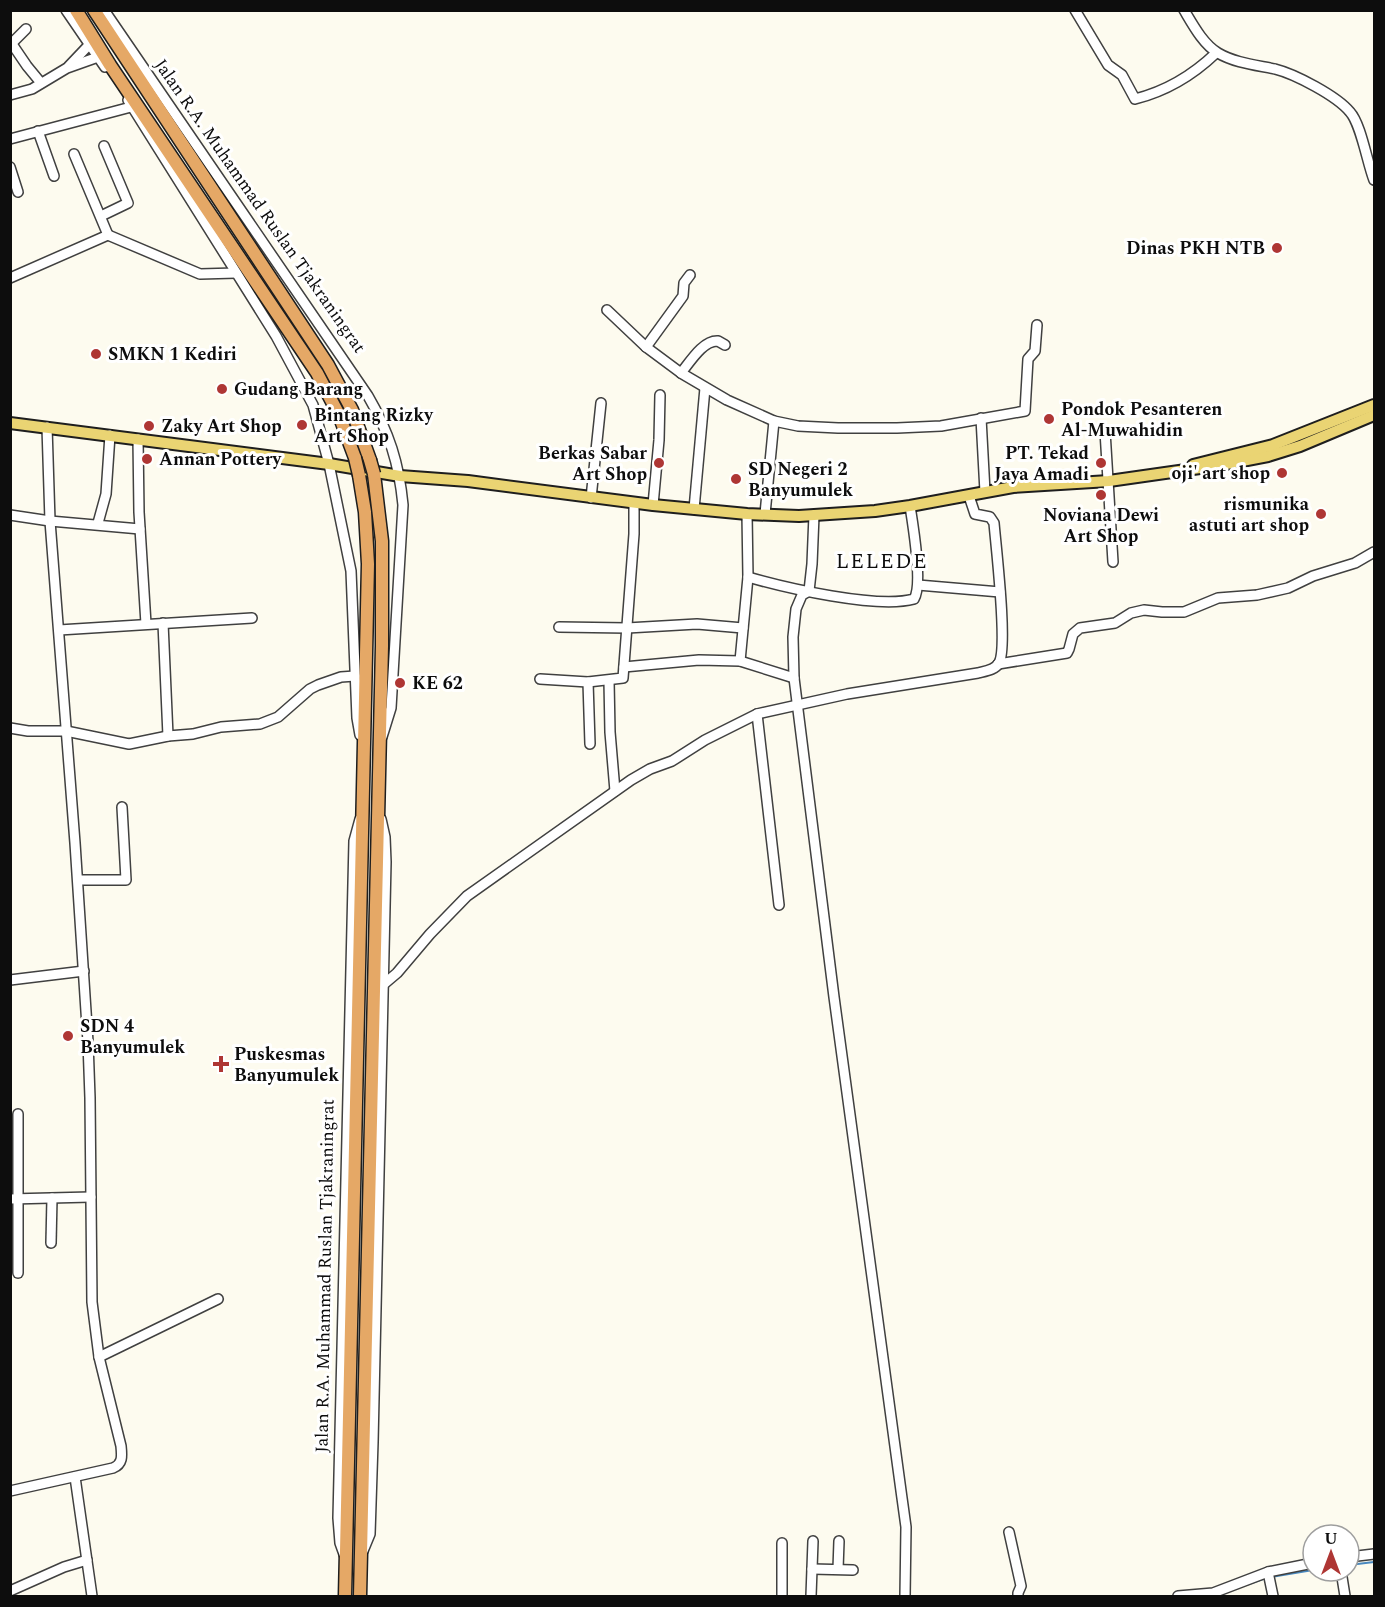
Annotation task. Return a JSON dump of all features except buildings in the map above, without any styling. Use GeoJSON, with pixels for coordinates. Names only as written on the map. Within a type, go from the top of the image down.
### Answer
{"type":"FeatureCollection","features":[{"type":"Feature","properties":{"kind":"highway","name":"Jalan R.A. Muhammad Ruslan Tjakraningrat"},"geometry":{"type":"LineString","coordinates":[[76,10],[110,65],[317,372],[339,415],[355,458],[364,500],[368,543],[345,1596]]}},
{"type":"Feature","properties":{"kind":"highway","name":"Jalan R.A. Muhammad Ruslan Tjakraningrat"},"geometry":{"type":"LineString","coordinates":[[94,10],[328,365],[352,410],[374,474],[382,541],[380,743],[360,1596]]}},
{"type":"Feature","properties":{"kind":"highway"},"geometry":{"type":"LineString","coordinates":[[114,27],[119,48]]}},
{"type":"Feature","properties":{"kind":"highway"},"geometry":{"type":"LineString","coordinates":[[98,57],[110,65]]}},
{"type":"Feature","properties":{"kind":"highway"},"geometry":{"type":"LineString","coordinates":[[133,69],[156,88]]}},
{"type":"Feature","properties":{"kind":"highway"},"geometry":{"type":"LineString","coordinates":[[121,79],[130,105]]}},
{"type":"Feature","properties":{"kind":"main road"},"geometry":{"type":"LineString","coordinates":[[1267,451],[1374,405]]}},
{"type":"Feature","properties":{"kind":"main road"},"geometry":{"type":"LineString","coordinates":[[10,423],[329,464],[400,476],[468,481],[634,503],[747,514],[814,515],[910,506],[1028,485],[1109,481],[1176,473],[1206,460],[1300,446],[1374,415]]}},
{"type":"Feature","properties":{"kind":"street","name":"Jalan R.A. Muhammad Ruslan Tjakraningrat"},"geometry":{"type":"LineString","coordinates":[[66,10],[130,105],[236,273],[308,393],[317,417],[329,464],[351,572],[357,718],[363,748]]}},
{"type":"Feature","properties":{"kind":"street","name":"Jalan R.A. Muhammad Ruslan Tjakraningrat"},"geometry":{"type":"LineString","coordinates":[[104,10],[368,396],[385,428],[400,476],[403,505],[391,708],[380,743]]}},
{"type":"Feature","properties":{"kind":"street"},"geometry":{"type":"LineString","coordinates":[[1075,10],[1108,65],[1122,75],[1135,99],[1185,79],[1216,52]]}},
{"type":"Feature","properties":{"kind":"street"},"geometry":{"type":"LineString","coordinates":[[1184,10],[1197,31],[1216,52],[1246,64],[1290,74],[1340,103],[1349,111],[1356,122],[1374,180]]}},
{"type":"Feature","properties":{"kind":"street"},"geometry":{"type":"LineString","coordinates":[[26,29],[11,44],[41,83]]}},
{"type":"Feature","properties":{"kind":"street"},"geometry":{"type":"LineString","coordinates":[[68,68],[89,45]]}},
{"type":"Feature","properties":{"kind":"street"},"geometry":{"type":"LineString","coordinates":[[10,95],[32,88],[68,68],[98,57]]}},
{"type":"Feature","properties":{"kind":"street"},"geometry":{"type":"LineString","coordinates":[[10,139],[130,105]]}},
{"type":"Feature","properties":{"kind":"street"},"geometry":{"type":"LineString","coordinates":[[38,131],[54,176]]}},
{"type":"Feature","properties":{"kind":"street"},"geometry":{"type":"LineString","coordinates":[[101,216],[128,203],[104,146]]}},
{"type":"Feature","properties":{"kind":"street"},"geometry":{"type":"LineString","coordinates":[[74,154],[108,235]]}},
{"type":"Feature","properties":{"kind":"street"},"geometry":{"type":"LineString","coordinates":[[10,167],[18,192]]}},
{"type":"Feature","properties":{"kind":"street"},"geometry":{"type":"LineString","coordinates":[[10,278],[108,235],[200,274],[236,273]]}},
{"type":"Feature","properties":{"kind":"street"},"geometry":{"type":"LineString","coordinates":[[646,347],[683,296],[684,283],[690,275]]}},
{"type":"Feature","properties":{"kind":"street"},"geometry":{"type":"LineString","coordinates":[[607,310],[646,347],[681,373],[749,411],[774,421],[798,426],[837,428],[941,426],[1026,410],[1028,359],[1035,351],[1036,325]]}},
{"type":"Feature","properties":{"kind":"street"},"geometry":{"type":"LineString","coordinates":[[681,373],[695,355],[711,342],[718,341],[725,345]]}},
{"type":"Feature","properties":{"kind":"street"},"geometry":{"type":"LineString","coordinates":[[694,509],[705,388]]}},
{"type":"Feature","properties":{"kind":"street"},"geometry":{"type":"LineString","coordinates":[[653,505],[659,440],[660,395]]}},
{"type":"Feature","properties":{"kind":"street"},"geometry":{"type":"LineString","coordinates":[[591,498],[601,403]]}},
{"type":"Feature","properties":{"kind":"street"},"geometry":{"type":"LineString","coordinates":[[981,418],[985,492]]}},
{"type":"Feature","properties":{"kind":"street"},"geometry":{"type":"LineString","coordinates":[[765,514],[774,421]]}},
{"type":"Feature","properties":{"kind":"street"},"geometry":{"type":"LineString","coordinates":[[10,1491],[113,1468],[122,1460],[121,1446],[99,1358],[92,1302],[90,1098],[84,971],[50,521],[47,427]]}},
{"type":"Feature","properties":{"kind":"street"},"geometry":{"type":"LineString","coordinates":[[1104,431],[1113,562]]}},
{"type":"Feature","properties":{"kind":"street"},"geometry":{"type":"LineString","coordinates":[[98,524],[106,494],[110,435]]}},
{"type":"Feature","properties":{"kind":"street"},"geometry":{"type":"LineString","coordinates":[[138,439],[140,529],[145,574],[146,624]]}},
{"type":"Feature","properties":{"kind":"street"},"geometry":{"type":"LineString","coordinates":[[969,496],[974,513],[977,516],[988,516],[993,520],[1000,592],[1001,655],[998,664]]}},
{"type":"Feature","properties":{"kind":"street"},"geometry":{"type":"LineString","coordinates":[[540,679],[588,682],[622,678],[634,503]]}},
{"type":"Feature","properties":{"kind":"street"},"geometry":{"type":"LineString","coordinates":[[748,577],[809,591],[882,601],[904,601],[916,597],[918,585],[910,506]]}},
{"type":"Feature","properties":{"kind":"street"},"geometry":{"type":"LineString","coordinates":[[741,661],[748,577],[747,514]]}},
{"type":"Feature","properties":{"kind":"street"},"geometry":{"type":"LineString","coordinates":[[10,515],[140,529]]}},
{"type":"Feature","properties":{"kind":"street"},"geometry":{"type":"LineString","coordinates":[[809,591],[814,515]]}},
{"type":"Feature","properties":{"kind":"street"},"geometry":{"type":"LineString","coordinates":[[384,984],[397,973],[430,934],[467,896],[644,772],[672,760],[705,740],[757,714],[847,694],[978,673],[992,669],[998,664],[1063,654],[1070,649],[1075,630],[1080,628],[1115,623],[1131,613],[1144,610],[1184,612],[1218,598],[1257,595],[1288,588],[1313,576],[1355,563],[1374,552]]}},
{"type":"Feature","properties":{"kind":"street"},"geometry":{"type":"LineString","coordinates":[[918,585],[1000,592]]}},
{"type":"Feature","properties":{"kind":"street"},"geometry":{"type":"LineString","coordinates":[[809,591],[802,595],[796,609],[793,637],[794,678],[834,997],[906,1527],[905,1596]]}},
{"type":"Feature","properties":{"kind":"street"},"geometry":{"type":"LineString","coordinates":[[59,630],[252,618]]}},
{"type":"Feature","properties":{"kind":"street"},"geometry":{"type":"LineString","coordinates":[[163,623],[168,736]]}},
{"type":"Feature","properties":{"kind":"street"},"geometry":{"type":"LineString","coordinates":[[559,627],[627,628],[697,624],[744,628]]}},
{"type":"Feature","properties":{"kind":"street"},"geometry":{"type":"LineString","coordinates":[[624,667],[699,660],[741,661],[794,678]]}},
{"type":"Feature","properties":{"kind":"street"},"geometry":{"type":"LineString","coordinates":[[10,728],[28,731],[66,731],[125,744],[193,734],[228,726],[260,724],[278,717],[310,689],[341,677],[355,676]]}},
{"type":"Feature","properties":{"kind":"street"},"geometry":{"type":"LineString","coordinates":[[609,681],[615,791]]}},
{"type":"Feature","properties":{"kind":"street"},"geometry":{"type":"LineString","coordinates":[[588,682],[590,744]]}},
{"type":"Feature","properties":{"kind":"street"},"geometry":{"type":"LineString","coordinates":[[757,714],[779,905]]}},
{"type":"Feature","properties":{"kind":"street"},"geometry":{"type":"LineString","coordinates":[[78,880],[126,880],[122,807]]}},
{"type":"Feature","properties":{"kind":"street","name":"Jalan R.A. Muhammad Ruslan Tjakraningrat"},"geometry":{"type":"LineString","coordinates":[[361,1556],[369,1534],[370,1517],[384,984],[386,855],[384,828],[379,811]]}},
{"type":"Feature","properties":{"kind":"street"},"geometry":{"type":"LineString","coordinates":[[10,980],[84,971]]}},
{"type":"Feature","properties":{"kind":"street"},"geometry":{"type":"LineString","coordinates":[[18,1114],[14,1199],[18,1273]]}},
{"type":"Feature","properties":{"kind":"street"},"geometry":{"type":"LineString","coordinates":[[14,1199],[91,1197]]}},
{"type":"Feature","properties":{"kind":"street"},"geometry":{"type":"LineString","coordinates":[[51,1243],[52,1198]]}},
{"type":"Feature","properties":{"kind":"street"},"geometry":{"type":"LineString","coordinates":[[99,1358],[218,1299]]}},
{"type":"Feature","properties":{"kind":"street"},"geometry":{"type":"LineString","coordinates":[[75,1477],[92,1596]]}},
{"type":"Feature","properties":{"kind":"street"},"geometry":{"type":"LineString","coordinates":[[1010,1532],[1021,1586],[1018,1596]]}},
{"type":"Feature","properties":{"kind":"street"},"geometry":{"type":"LineString","coordinates":[[811,1596],[813,1541]]}},
{"type":"Feature","properties":{"kind":"street"},"geometry":{"type":"LineString","coordinates":[[838,1541],[838,1569]]}},
{"type":"Feature","properties":{"kind":"street"},"geometry":{"type":"LineString","coordinates":[[782,1543],[782,1596]]}},
{"type":"Feature","properties":{"kind":"street"},"geometry":{"type":"LineString","coordinates":[[10,1591],[64,1567],[87,1560]]}},
{"type":"Feature","properties":{"kind":"street"},"geometry":{"type":"LineString","coordinates":[[1178,1596],[1202,1596],[1301,1567]]}},
{"type":"Feature","properties":{"kind":"street"},"geometry":{"type":"LineString","coordinates":[[812,1569],[853,1570]]}},
{"type":"Feature","properties":{"kind":"street"},"geometry":{"type":"LineString","coordinates":[[1269,1576],[1273,1596]]}},
{"type":"Feature","properties":{"kind":"street","name":"Jalan R.A. Muhammad Ruslan Tjakraningrat"},"geometry":{"type":"LineString","coordinates":[[339,1596],[345,1578]]}},
{"type":"Feature","properties":{"kind":"street","name":"Jalan R.A. Muhammad Ruslan Tjakraningrat"},"geometry":{"type":"LineString","coordinates":[[360,1578],[365,1596]]}},
{"type":"Feature","properties":{"kind":"waterway"},"geometry":{"type":"LineString","coordinates":[[1361,1564],[1374,1562]]}},
{"type":"Feature","properties":{"kind":"waterway"},"geometry":{"type":"LineString","coordinates":[[1271,1577],[1301,1572]]}},
{"type":"Feature","properties":{"kind":"waterway"},"geometry":{"type":"LineString","coordinates":[[1246,1585],[1266,1578]]}},
{"type":"Feature","properties":{"kind":"place","name":"Dinas PKH NTB"},"geometry":{"type":"Point","coordinates":[1277,248]}},
{"type":"Feature","properties":{"kind":"place","name":"SMKN 1 Kediri"},"geometry":{"type":"Point","coordinates":[96,354]}},
{"type":"Feature","properties":{"kind":"place","name":"Gudang Barang"},"geometry":{"type":"Point","coordinates":[222,389]}},
{"type":"Feature","properties":{"kind":"place","name":"Pondok Pesanteren Al-Muwahidin"},"geometry":{"type":"Point","coordinates":[1049,419]}},
{"type":"Feature","properties":{"kind":"place","name":"Bintang Rizky Art Shop"},"geometry":{"type":"Point","coordinates":[302,425]}},
{"type":"Feature","properties":{"kind":"place","name":"Zaky Art Shop"},"geometry":{"type":"Point","coordinates":[149,426]}},
{"type":"Feature","properties":{"kind":"place","name":"Annan Pottery"},"geometry":{"type":"Point","coordinates":[147,459]}},
{"type":"Feature","properties":{"kind":"place","name":"Berkas Sabar Art Shop"},"geometry":{"type":"Point","coordinates":[659,463]}},
{"type":"Feature","properties":{"kind":"place","name":"PT. Tekad Jaya Amadi"},"geometry":{"type":"Point","coordinates":[1101,463]}},
{"type":"Feature","properties":{"kind":"place","name":"oji' art shop"},"geometry":{"type":"Point","coordinates":[1282,473]}},
{"type":"Feature","properties":{"kind":"place","name":"SD Negeri 2 Banyumulek"},"geometry":{"type":"Point","coordinates":[736,479]}},
{"type":"Feature","properties":{"kind":"place","name":"Noviana Dewi Art Shop"},"geometry":{"type":"Point","coordinates":[1101,495]}},
{"type":"Feature","properties":{"kind":"place","name":"rismunika astuti art shop"},"geometry":{"type":"Point","coordinates":[1321,514]}},
{"type":"Feature","properties":{"kind":"place","name":"KE 62"},"geometry":{"type":"Point","coordinates":[400,683]}},
{"type":"Feature","properties":{"kind":"place","name":"SDN 4 Banyumulek"},"geometry":{"type":"Point","coordinates":[68,1036]}},
{"type":"Feature","properties":{"kind":"place","name":"Puskesmas Banyumulek"},"geometry":{"type":"Point","coordinates":[221,1064]}},
{"type":"Feature","properties":{"kind":"district","name":"LELEDE"},"geometry":{"type":"Point","coordinates":[882,562]}}]}
